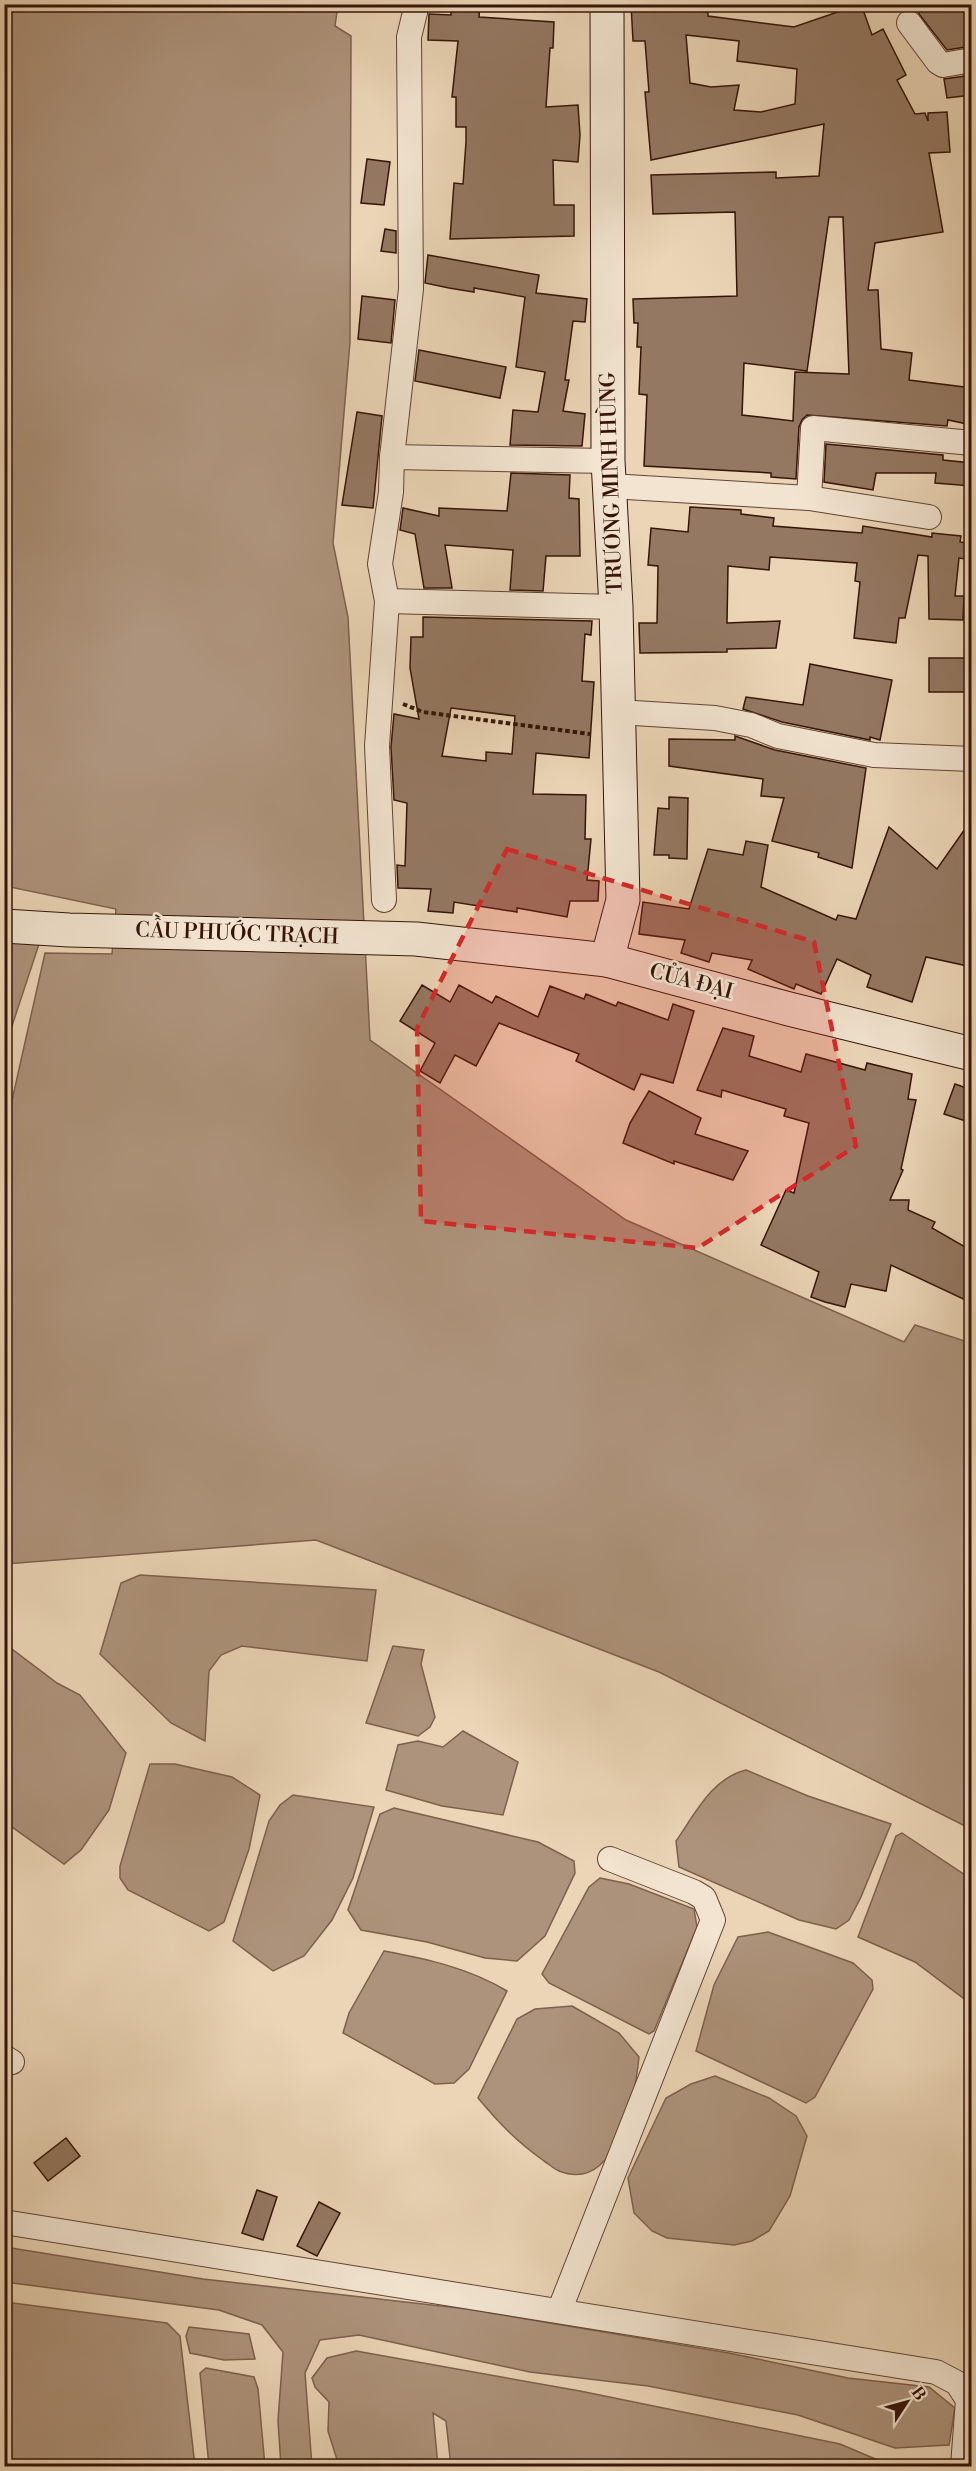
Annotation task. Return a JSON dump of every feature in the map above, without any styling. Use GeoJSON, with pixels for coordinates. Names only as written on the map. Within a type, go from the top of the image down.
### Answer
{"type":"FeatureCollection","features":[{"type":"Feature","properties":{"kind":"street"},"geometry":{"type":"LineString","coordinates":[[384,900],[377,746],[387,602],[380,564],[391,492],[392,457],[411,289],[409,37],[417,4]]}},
{"type":"Feature","properties":{"kind":"street","name":"TRƯƠNG MINH HÙNG"},"geometry":{"type":"LineString","coordinates":[[607,4],[609,473],[616,607],[623,900],[607,960]]}},
{"type":"Feature","properties":{"kind":"street"},"geometry":{"type":"LineString","coordinates":[[909,24],[938,62],[943,65],[972,60]]}},
{"type":"Feature","properties":{"kind":"street"},"geometry":{"type":"LineString","coordinates":[[809,498],[813,428],[972,443]]}},
{"type":"Feature","properties":{"kind":"street"},"geometry":{"type":"LineString","coordinates":[[392,457],[609,473],[809,498],[929,517]]}},
{"type":"Feature","properties":{"kind":"street"},"geometry":{"type":"LineString","coordinates":[[387,602],[616,607]]}},
{"type":"Feature","properties":{"kind":"street"},"geometry":{"type":"LineString","coordinates":[[619,725],[715,718],[751,725],[778,736],[874,755],[972,759]]}},
{"type":"Feature","properties":{"kind":"street","name":"CẦU PHƯỚC TRẠCH"},"geometry":{"type":"LineString","coordinates":[[4,926],[69,930],[406,939]]}},
{"type":"Feature","properties":{"kind":"street","name":"CỬA ĐẠI"},"geometry":{"type":"LineString","coordinates":[[406,939],[607,960],[789,1009],[972,1054]]}},
{"type":"Feature","properties":{"kind":"street"},"geometry":{"type":"LineString","coordinates":[[560,2310],[713,1920],[704,1898],[610,1858]]}},
{"type":"Feature","properties":{"kind":"street"},"geometry":{"type":"LineString","coordinates":[[4,2222],[936,2372],[957,2383],[968,2400],[963,2466]]}},
{"type":"Feature","properties":{"kind":"path"},"geometry":{"type":"LineString","coordinates":[[380,695],[423,712],[619,725]]}},
{"type":"Feature","properties":{"kind":"highlighted area"},"geometry":{"type":"Polygon","coordinates":[[[507,849],[814,942],[856,1146],[698,1248],[421,1221],[417,1028],[507,849]]]}},
{"type":"Feature","properties":{"kind":"shaded area"},"geometry":{"type":"Polygon","coordinates":[[[5,5],[338,5],[335,26],[351,36],[350,342],[333,543],[348,617],[370,1040],[626,1220],[904,1342],[915,1325],[971,1343],[971,1829],[659,1672],[316,1540],[5,1564],[5,1114],[11,1105],[45,953],[112,954],[116,909],[5,886],[5,5]]]}},
{"type":"Feature","properties":{"kind":"shaded area"},"geometry":{"type":"Polygon","coordinates":[[[5,937],[41,938],[5,1047],[5,937]]]}},
{"type":"Feature","properties":{"kind":"shaded area"},"geometry":{"type":"Polygon","coordinates":[[[140,1575],[376,1590],[367,1661],[242,1646],[221,1655],[209,1671],[205,1741],[171,1723],[100,1654],[121,1583],[140,1575]]]}},
{"type":"Feature","properties":{"kind":"shaded area"},"geometry":{"type":"Polygon","coordinates":[[[4,1643],[57,1683],[80,1695],[126,1753],[109,1810],[81,1850],[64,1864],[5,1822],[4,1643]]]}},
{"type":"Feature","properties":{"kind":"shaded area"},"geometry":{"type":"Polygon","coordinates":[[[393,1646],[424,1650],[421,1664],[435,1717],[430,1727],[418,1736],[366,1723],[393,1646]]]}},
{"type":"Feature","properties":{"kind":"shaded area"},"geometry":{"type":"Polygon","coordinates":[[[463,1731],[518,1762],[503,1815],[442,1806],[386,1790],[398,1745],[418,1741],[443,1747],[463,1731]]]}},
{"type":"Feature","properties":{"kind":"shaded area"},"geometry":{"type":"Polygon","coordinates":[[[150,1764],[175,1764],[232,1777],[260,1795],[249,1849],[224,1922],[209,1931],[128,1890],[120,1878],[120,1866],[150,1764]]]}},
{"type":"Feature","properties":{"kind":"shaded area"},"geometry":{"type":"Polygon","coordinates":[[[746,1770],[808,1796],[891,1824],[849,1920],[836,1929],[799,1920],[679,1867],[676,1841],[705,1798],[723,1781],[746,1770]]]}},
{"type":"Feature","properties":{"kind":"shaded area"},"geometry":{"type":"Polygon","coordinates":[[[293,1795],[374,1807],[353,1878],[332,1920],[304,1956],[273,1971],[233,1941],[269,1821],[280,1805],[293,1795]]]}},
{"type":"Feature","properties":{"kind":"shaded area"},"geometry":{"type":"Polygon","coordinates":[[[394,1808],[538,1842],[574,1861],[575,1873],[545,1936],[517,1961],[485,1958],[427,1942],[361,1930],[348,1910],[380,1814],[394,1808]]]}},
{"type":"Feature","properties":{"kind":"shaded area"},"geometry":{"type":"Polygon","coordinates":[[[902,1833],[971,1879],[971,2004],[915,1962],[858,1937],[896,1836],[902,1833]]]}},
{"type":"Feature","properties":{"kind":"shaded area"},"geometry":{"type":"Polygon","coordinates":[[[600,1878],[629,1884],[694,1909],[697,1927],[654,2031],[649,2034],[549,1983],[542,1974],[589,1887],[600,1878]]]}},
{"type":"Feature","properties":{"kind":"shaded area"},"geometry":{"type":"Polygon","coordinates":[[[768,1932],[853,1963],[872,1980],[873,1989],[815,2097],[806,2103],[696,2051],[714,1985],[738,1937],[768,1932]]]}},
{"type":"Feature","properties":{"kind":"shaded area"},"geometry":{"type":"Polygon","coordinates":[[[384,1951],[463,1970],[507,1991],[469,2069],[454,2083],[435,2084],[343,2033],[349,2013],[384,1951]]]}},
{"type":"Feature","properties":{"kind":"shaded area"},"geometry":{"type":"Polygon","coordinates":[[[572,2006],[619,2033],[639,2057],[633,2094],[619,2137],[609,2155],[595,2168],[579,2174],[559,2171],[534,2154],[509,2132],[478,2098],[517,2019],[535,2009],[572,2006]]]}},
{"type":"Feature","properties":{"kind":"shaded area"},"geometry":{"type":"Polygon","coordinates":[[[715,2076],[769,2098],[796,2116],[807,2136],[790,2196],[769,2231],[752,2241],[734,2245],[667,2238],[652,2231],[634,2213],[628,2178],[666,2098],[691,2084],[715,2076]]]}},
{"type":"Feature","properties":{"kind":"shaded area"},"geometry":{"type":"Polygon","coordinates":[[[5,2247],[203,2279],[467,2309],[729,2353],[848,2378],[929,2387],[955,2408],[949,2445],[895,2448],[798,2415],[648,2386],[530,2372],[359,2335],[320,2340],[305,2373],[312,2466],[281,2466],[278,2421],[283,2352],[262,2325],[219,2310],[5,2282],[5,2247]]]}},
{"type":"Feature","properties":{"kind":"shaded area"},"geometry":{"type":"Polygon","coordinates":[[[5,2302],[167,2323],[180,2336],[195,2466],[5,2466],[5,2302]]]}},
{"type":"Feature","properties":{"kind":"shaded area"},"geometry":{"type":"Polygon","coordinates":[[[189,2327],[249,2334],[255,2359],[224,2360],[190,2353],[186,2336],[189,2327]]]}},
{"type":"Feature","properties":{"kind":"shaded area"},"geometry":{"type":"Polygon","coordinates":[[[356,2351],[580,2391],[840,2444],[892,2466],[451,2466],[446,2421],[433,2413],[438,2466],[339,2466],[328,2431],[329,2402],[315,2387],[312,2378],[327,2358],[356,2351]]]}},
{"type":"Feature","properties":{"kind":"shaded area"},"geometry":{"type":"Polygon","coordinates":[[[206,2368],[254,2377],[258,2389],[265,2466],[209,2466],[200,2373],[206,2368]]]}},
{"type":"Feature","properties":{"kind":"building"},"geometry":{"type":"Polygon","coordinates":[[[451,4],[480,4],[479,17],[554,22],[546,107],[578,105],[580,135],[578,162],[553,160],[554,205],[574,205],[574,236],[450,239],[454,183],[463,184],[466,142],[466,127],[456,127],[456,97],[452,97],[458,41],[428,40],[429,14],[451,15],[451,4]]]}},
{"type":"Feature","properties":{"kind":"building"},"geometry":{"type":"Polygon","coordinates":[[[631,4],[668,4],[669,7],[708,12],[708,16],[794,27],[861,4],[872,35],[883,29],[906,75],[897,80],[915,114],[925,113],[928,121],[928,113],[947,112],[950,152],[929,153],[943,232],[875,243],[868,290],[878,290],[881,349],[912,353],[909,380],[972,388],[972,425],[948,420],[947,426],[807,415],[799,427],[796,479],[771,477],[771,473],[644,466],[647,395],[639,394],[641,347],[637,347],[638,323],[634,323],[633,299],[737,296],[735,212],[653,214],[651,175],[776,172],[776,178],[819,176],[824,124],[651,160],[645,92],[649,92],[645,41],[633,41],[631,4]],[[686,35],[690,83],[711,87],[739,85],[734,110],[761,112],[795,104],[797,69],[737,61],[739,41],[686,35]],[[829,217],[807,371],[744,363],[742,415],[793,421],[795,372],[849,374],[843,217],[829,217]]]}},
{"type":"Feature","properties":{"kind":"building"},"geometry":{"type":"Polygon","coordinates":[[[940,4],[941,11],[972,5],[972,46],[947,50],[919,14],[919,5],[940,4]]]}},
{"type":"Feature","properties":{"kind":"building"},"geometry":{"type":"Polygon","coordinates":[[[972,75],[972,95],[947,98],[944,79],[972,75]]]}},
{"type":"Feature","properties":{"kind":"building"},"geometry":{"type":"Polygon","coordinates":[[[367,159],[390,162],[384,205],[361,203],[367,159]]]}},
{"type":"Feature","properties":{"kind":"building"},"geometry":{"type":"Polygon","coordinates":[[[385,229],[396,231],[396,253],[381,251],[385,229]]]}},
{"type":"Feature","properties":{"kind":"building"},"geometry":{"type":"Polygon","coordinates":[[[428,255],[539,275],[536,293],[587,299],[585,322],[573,321],[565,380],[569,380],[563,411],[585,414],[582,446],[510,445],[513,410],[538,412],[545,372],[516,367],[525,297],[474,288],[474,292],[425,283],[428,255]]]}},
{"type":"Feature","properties":{"kind":"building"},"geometry":{"type":"Polygon","coordinates":[[[362,296],[395,300],[391,343],[358,339],[362,296]]]}},
{"type":"Feature","properties":{"kind":"building"},"geometry":{"type":"Polygon","coordinates":[[[419,350],[506,367],[500,398],[415,381],[419,350]]]}},
{"type":"Feature","properties":{"kind":"building"},"geometry":{"type":"Polygon","coordinates":[[[357,412],[382,416],[373,508],[342,505],[357,412]]]}},
{"type":"Feature","properties":{"kind":"building"},"geometry":{"type":"Polygon","coordinates":[[[826,444],[943,455],[943,460],[972,463],[972,486],[935,483],[936,473],[876,473],[873,490],[824,482],[826,444]]]}},
{"type":"Feature","properties":{"kind":"building"},"geometry":{"type":"Polygon","coordinates":[[[511,473],[570,475],[569,498],[579,499],[580,556],[546,556],[543,591],[510,590],[513,550],[445,545],[452,588],[424,588],[415,534],[400,530],[403,508],[439,516],[439,508],[507,511],[511,473]]]}},
{"type":"Feature","properties":{"kind":"building"},"geometry":{"type":"Polygon","coordinates":[[[690,507],[741,510],[741,514],[774,518],[773,526],[862,533],[863,526],[932,537],[932,533],[961,536],[960,542],[972,544],[972,560],[959,558],[955,596],[964,596],[963,620],[929,619],[928,556],[918,555],[905,618],[899,618],[896,643],[854,638],[860,582],[855,581],[857,563],[770,557],[769,570],[728,566],[727,623],[780,621],[776,648],[727,649],[727,652],[640,653],[639,623],[657,623],[658,566],[648,565],[651,528],[688,532],[690,507]]]}},
{"type":"Feature","properties":{"kind":"building"},"geometry":{"type":"Polygon","coordinates":[[[423,617],[592,621],[591,635],[585,634],[582,681],[594,682],[589,758],[536,753],[533,794],[586,795],[585,839],[591,839],[587,880],[599,881],[598,901],[570,901],[567,917],[517,908],[517,912],[454,902],[453,913],[428,911],[431,889],[398,888],[397,865],[405,866],[407,803],[394,800],[391,747],[394,714],[419,719],[410,668],[411,637],[423,637],[423,617]],[[451,708],[442,756],[486,761],[486,752],[512,754],[515,716],[451,708]]]}},
{"type":"Feature","properties":{"kind":"building"},"geometry":{"type":"Polygon","coordinates":[[[929,658],[972,658],[972,692],[929,692],[929,658]]]}},
{"type":"Feature","properties":{"kind":"building"},"geometry":{"type":"Polygon","coordinates":[[[810,664],[892,680],[880,740],[870,737],[870,740],[782,722],[743,709],[746,697],[803,705],[810,664]]]}},
{"type":"Feature","properties":{"kind":"building"},"geometry":{"type":"Polygon","coordinates":[[[735,736],[775,750],[866,768],[852,868],[818,857],[819,853],[772,841],[784,798],[761,796],[763,779],[669,766],[669,739],[735,740],[735,736]]]}},
{"type":"Feature","properties":{"kind":"building"},"geometry":{"type":"Polygon","coordinates":[[[669,797],[688,798],[687,859],[669,858],[669,855],[654,855],[658,808],[669,809],[669,797]]]}},
{"type":"Feature","properties":{"kind":"building"},"geometry":{"type":"Polygon","coordinates":[[[972,819],[972,967],[926,957],[912,1002],[867,987],[871,975],[837,959],[821,994],[796,984],[794,989],[748,969],[752,960],[712,953],[709,962],[681,953],[685,940],[639,934],[643,902],[689,909],[708,849],[743,855],[746,841],[768,845],[761,887],[836,920],[838,915],[856,919],[889,827],[937,869],[972,819]]]}},
{"type":"Feature","properties":{"kind":"building"},"geometry":{"type":"Polygon","coordinates":[[[422,985],[450,1002],[459,985],[492,1003],[496,996],[538,1017],[550,986],[584,999],[586,994],[616,1006],[618,1002],[668,1020],[673,1004],[694,1011],[673,1083],[641,1074],[634,1090],[576,1061],[579,1054],[499,1023],[476,1066],[455,1055],[440,1083],[420,1071],[435,1043],[400,1021],[422,985]]]}},
{"type":"Feature","properties":{"kind":"building"},"geometry":{"type":"Polygon","coordinates":[[[723,1028],[754,1036],[749,1056],[801,1072],[806,1054],[865,1070],[867,1063],[912,1074],[908,1099],[916,1100],[901,1169],[903,1170],[890,1200],[909,1200],[908,1210],[935,1222],[932,1228],[972,1251],[972,1303],[891,1265],[886,1291],[851,1284],[845,1307],[825,1302],[811,1297],[819,1272],[761,1245],[786,1190],[794,1193],[809,1123],[784,1116],[786,1109],[722,1090],[721,1097],[697,1090],[723,1028]]]}},
{"type":"Feature","properties":{"kind":"building"},"geometry":{"type":"Polygon","coordinates":[[[955,1084],[972,1090],[972,1123],[944,1114],[955,1084]]]}},
{"type":"Feature","properties":{"kind":"building"},"geometry":{"type":"Polygon","coordinates":[[[649,1091],[701,1118],[695,1134],[748,1151],[733,1180],[674,1161],[674,1164],[623,1143],[630,1123],[649,1091]]]}},
{"type":"Feature","properties":{"kind":"building"},"geometry":{"type":"Polygon","coordinates":[[[66,2138],[80,2156],[48,2181],[34,2163],[66,2138]]]}},
{"type":"Feature","properties":{"kind":"building"},"geometry":{"type":"Polygon","coordinates":[[[257,2190],[277,2197],[263,2240],[242,2233],[257,2190]]]}},
{"type":"Feature","properties":{"kind":"building"},"geometry":{"type":"Polygon","coordinates":[[[319,2202],[340,2213],[317,2256],[297,2246],[319,2202]]]}}]}
